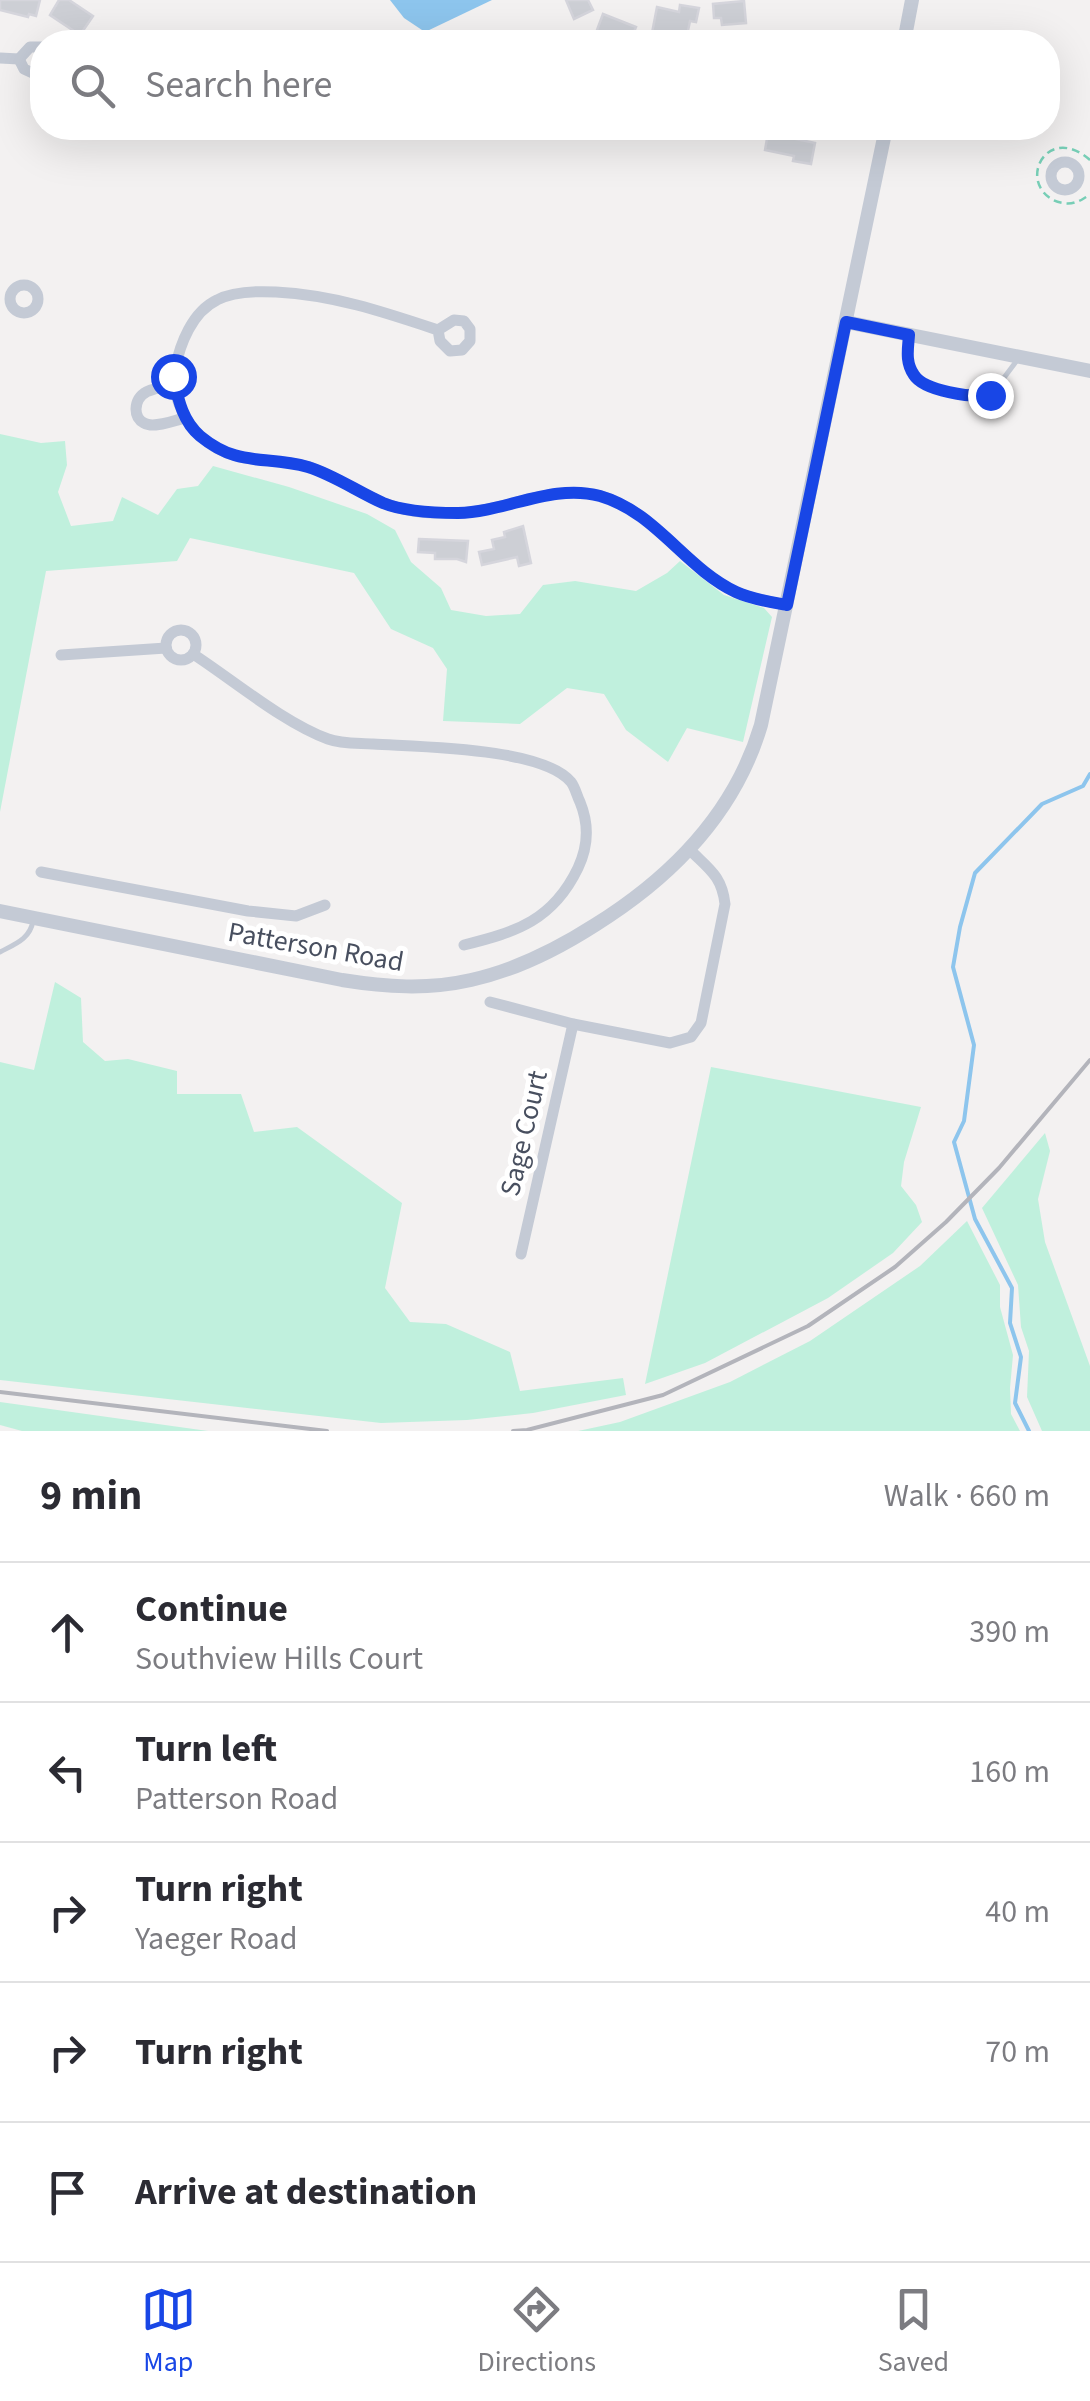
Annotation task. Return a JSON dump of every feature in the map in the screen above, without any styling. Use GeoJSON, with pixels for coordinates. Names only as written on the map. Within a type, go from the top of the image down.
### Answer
{"type":"FeatureCollection","features":[{"type":"Feature","properties":{"kind":"street"},"geometry":{"type":"LineString","coordinates":[[906,30],[912,0]]}},
{"type":"Feature","properties":{"kind":"street"},"geometry":{"type":"LineString","coordinates":[[19,60],[30,47]]}},
{"type":"Feature","properties":{"kind":"street"},"geometry":{"type":"LineString","coordinates":[[0,58],[19,60]]}},
{"type":"Feature","properties":{"kind":"street"},"geometry":{"type":"LineString","coordinates":[[19,60],[30,72]]}},
{"type":"Feature","properties":{"kind":"street","name":"Patterson Road"},"geometry":{"type":"LineString","coordinates":[[0,911],[364,983],[413,988],[522,965],[633,900],[665,874],[690,850],[727,802],[754,747],[884,140]]}},
{"type":"Feature","properties":{"kind":"street"},"geometry":{"type":"LineString","coordinates":[[438,330],[325,296],[238,294],[207,307],[181,344],[173,376],[185,418],[196,433],[242,459],[308,467],[385,504],[418,511],[460,513],[574,492],[598,496],[642,516],[725,586],[756,599],[787,605]]}},
{"type":"Feature","properties":{"kind":"street"},"geometry":{"type":"LineString","coordinates":[[846,322],[1090,370]]}},
{"type":"Feature","properties":{"kind":"street"},"geometry":{"type":"LineString","coordinates":[[175,385],[149,390],[140,396],[137,416],[154,425],[185,418]]}},
{"type":"Feature","properties":{"kind":"street"},"geometry":{"type":"LineString","coordinates":[[174,630],[185,630],[196,639],[194,654],[186,660],[176,659],[166,648],[167,637],[174,630]]}},
{"type":"Feature","properties":{"kind":"street"},"geometry":{"type":"LineString","coordinates":[[61,655],[166,648]]}},
{"type":"Feature","properties":{"kind":"street"},"geometry":{"type":"LineString","coordinates":[[194,654],[296,724],[331,740],[530,760],[559,772],[572,783],[585,818],[587,838],[574,878],[548,912],[510,933],[464,946]]}},
{"type":"Feature","properties":{"kind":"street"},"geometry":{"type":"LineString","coordinates":[[490,1002],[670,1043],[690,1037],[701,1023],[725,904],[723,887],[716,876],[690,850]]}},
{"type":"Feature","properties":{"kind":"street"},"geometry":{"type":"LineString","coordinates":[[41,872],[248,911],[296,916],[324,906]]}},
{"type":"Feature","properties":{"kind":"street","name":"Sage Court"},"geometry":{"type":"LineString","coordinates":[[522,1254],[574,1024]]}},
{"type":"Feature","properties":{"kind":"lane"},"geometry":{"type":"LineString","coordinates":[[909,335],[908,361],[915,378],[934,388],[978,397],[990,395],[1019,356]]}},
{"type":"Feature","properties":{"kind":"lane"},"geometry":{"type":"LineString","coordinates":[[0,952],[31,931],[33,918]]}},
{"type":"Feature","properties":{"kind":"path"},"geometry":{"type":"LineString","coordinates":[[1090,160],[1074,148],[1058,147],[1044,155],[1037,182],[1046,196],[1058,203],[1076,203],[1090,195]]}},
{"type":"Feature","properties":{"kind":"green space"},"geometry":{"type":"Polygon","coordinates":[[[0,434],[41,443],[65,441],[67,465],[58,492],[71,526],[113,521],[122,497],[158,515],[177,489],[198,486],[213,466],[367,514],[395,530],[411,562],[441,588],[451,610],[486,616],[520,614],[543,585],[575,581],[636,591],[680,561],[724,595],[764,608],[772,617],[743,742],[687,728],[668,762],[626,730],[604,694],[567,688],[520,724],[443,721],[447,669],[433,648],[391,629],[354,573],[190,538],[177,561],[46,571],[0,812],[0,434]]]}},
{"type":"Feature","properties":{"kind":"green space"},"geometry":{"type":"Polygon","coordinates":[[[55,982],[81,998],[83,1042],[105,1061],[128,1059],[177,1071],[177,1094],[241,1094],[254,1132],[297,1127],[402,1203],[385,1288],[410,1322],[446,1324],[510,1352],[520,1391],[623,1378],[626,1395],[533,1413],[381,1423],[0,1380],[0,1062],[34,1070],[55,982]]]}},
{"type":"Feature","properties":{"kind":"green space"},"geometry":{"type":"Polygon","coordinates":[[[711,1067],[921,1107],[901,1186],[916,1205],[922,1222],[893,1253],[828,1298],[705,1363],[645,1384],[711,1067]]]}},
{"type":"Feature","properties":{"kind":"green space"},"geometry":{"type":"Polygon","coordinates":[[[1045,1133],[1050,1151],[1038,1199],[1045,1242],[1090,1366],[1090,1431],[1042,1431],[1027,1397],[1029,1351],[1021,1327],[1018,1285],[982,1208],[1045,1133]]]}},
{"type":"Feature","properties":{"kind":"green space"},"geometry":{"type":"Polygon","coordinates":[[[967,1221],[1000,1285],[1000,1307],[1013,1355],[1011,1414],[1020,1431],[578,1431],[620,1422],[730,1382],[810,1341],[920,1266],[967,1221]]]}},
{"type":"Feature","properties":{"kind":"green space"},"geometry":{"type":"Polygon","coordinates":[[[0,1402],[208,1431],[22,1431],[0,1425],[0,1402]]]}},
{"type":"Feature","properties":{"kind":"water"},"geometry":{"type":"Polygon","coordinates":[[[390,0],[492,0],[429,30],[422,30],[404,18],[390,0]]]}},
{"type":"Feature","properties":{"kind":"building"},"geometry":{"type":"Polygon","coordinates":[[[0,0],[40,0],[36,16],[28,17],[0,10],[0,0]]]}},
{"type":"Feature","properties":{"kind":"building"},"geometry":{"type":"Polygon","coordinates":[[[59,0],[69,0],[93,16],[83,30],[72,30],[50,15],[59,0]]]}},
{"type":"Feature","properties":{"kind":"building"},"geometry":{"type":"Polygon","coordinates":[[[566,0],[588,0],[593,10],[574,19],[566,0]]]}},
{"type":"Feature","properties":{"kind":"building"},"geometry":{"type":"Polygon","coordinates":[[[744,1],[746,23],[722,25],[721,18],[714,18],[713,4],[744,1]]]}},
{"type":"Feature","properties":{"kind":"building"},"geometry":{"type":"Polygon","coordinates":[[[680,5],[699,8],[696,22],[690,21],[688,30],[653,30],[657,7],[679,12],[680,5]]]}},
{"type":"Feature","properties":{"kind":"building"},"geometry":{"type":"Polygon","coordinates":[[[603,14],[636,27],[635,30],[597,30],[603,14]]]}},
{"type":"Feature","properties":{"kind":"building"},"geometry":{"type":"Polygon","coordinates":[[[767,140],[815,143],[811,164],[765,150],[767,140]]]}},
{"type":"Feature","properties":{"kind":"building"},"geometry":{"type":"Polygon","coordinates":[[[523,526],[531,563],[519,566],[517,557],[482,565],[479,552],[494,549],[492,540],[523,526]]]}},
{"type":"Feature","properties":{"kind":"building"},"geometry":{"type":"Polygon","coordinates":[[[419,539],[468,541],[466,562],[435,559],[435,553],[418,552],[419,539]]]}},
{"type":"Feature","properties":{"kind":"waterway"},"geometry":{"type":"LineString","coordinates":[[1029,1431],[1015,1403],[1021,1357],[1010,1323],[1012,1288],[975,1219],[954,1142],[964,1121],[974,1045],[953,967],[975,873],[1042,804],[1083,786],[1090,774]]}},
{"type":"Feature","properties":{"kind":"railway"},"geometry":{"type":"LineString","coordinates":[[513,1431],[663,1395],[808,1326],[895,1267],[946,1222],[999,1168],[1090,1060]]}},
{"type":"Feature","properties":{"kind":"railway"},"geometry":{"type":"LineString","coordinates":[[0,1392],[327,1431]]}},
{"type":"Feature","properties":{"kind":"route"},"geometry":{"type":"LineString","coordinates":[[173,376],[183,416],[196,433],[242,459],[308,467],[385,504],[418,511],[460,513],[574,492],[598,496],[642,516],[725,586],[756,599],[787,605],[846,322],[909,335],[908,361],[915,378],[934,388],[978,397],[990,395]]}}]}
